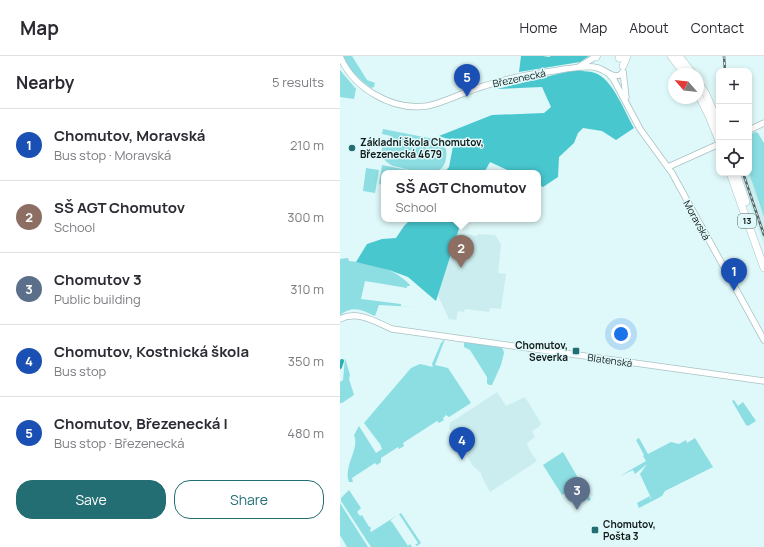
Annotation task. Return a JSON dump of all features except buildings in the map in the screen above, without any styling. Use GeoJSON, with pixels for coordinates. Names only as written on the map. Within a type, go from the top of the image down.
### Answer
{"type":"FeatureCollection","features":[{"type":"Feature","properties":{"kind":"highway"},"geometry":{"type":"LineString","coordinates":[[623,69],[627,56]]}},
{"type":"Feature","properties":{"kind":"highway"},"geometry":{"type":"LineString","coordinates":[[671,56],[680,68]]}},
{"type":"Feature","properties":{"kind":"highway"},"geometry":{"type":"LineString","coordinates":[[679,56],[688,68]]}},
{"type":"Feature","properties":{"kind":"highway"},"geometry":{"type":"LineString","coordinates":[[704,91],[716,118]]}},
{"type":"Feature","properties":{"kind":"highway"},"geometry":{"type":"LineString","coordinates":[[703,104],[717,140]]}},
{"type":"Feature","properties":{"kind":"highway","name":"13"},"geometry":{"type":"LineString","coordinates":[[731,176],[764,268]]}},
{"type":"Feature","properties":{"kind":"highway","name":"13"},"geometry":{"type":"LineString","coordinates":[[737,176],[764,256]]}},
{"type":"Feature","properties":{"kind":"street","name":"Březenecká"},"geometry":{"type":"LineString","coordinates":[[340,56],[345,67],[355,79],[366,88],[380,98],[409,106],[426,106],[441,102],[479,87],[514,77],[578,67]]}},
{"type":"Feature","properties":{"kind":"street"},"geometry":{"type":"LineString","coordinates":[[578,67],[596,56]]}},
{"type":"Feature","properties":{"kind":"street"},"geometry":{"type":"LineString","coordinates":[[596,56],[596,64],[599,68],[609,74],[620,76],[623,69]]}},
{"type":"Feature","properties":{"kind":"street"},"geometry":{"type":"LineString","coordinates":[[619,57],[623,69],[627,103]]}},
{"type":"Feature","properties":{"kind":"street"},"geometry":{"type":"LineString","coordinates":[[578,67],[599,68]]}},
{"type":"Feature","properties":{"kind":"street"},"geometry":{"type":"LineString","coordinates":[[609,74],[627,103]]}},
{"type":"Feature","properties":{"kind":"street","name":"Moravská"},"geometry":{"type":"LineString","coordinates":[[627,103],[640,129],[668,167],[764,340]]}},
{"type":"Feature","properties":{"kind":"street"},"geometry":{"type":"LineString","coordinates":[[752,129],[764,123]]}},
{"type":"Feature","properties":{"kind":"street"},"geometry":{"type":"LineString","coordinates":[[668,167],[716,143]]}},
{"type":"Feature","properties":{"kind":"street","name":"Blatenská"},"geometry":{"type":"LineString","coordinates":[[340,319],[345,316],[358,315],[392,328],[764,382]]}},
{"type":"Feature","properties":{"kind":"shaded area"},"geometry":{"type":"Polygon","coordinates":[[[343,56],[352,56],[367,80],[375,83],[374,87],[371,88],[358,78],[348,66],[343,56]]]}},
{"type":"Feature","properties":{"kind":"shaded area"},"geometry":{"type":"Polygon","coordinates":[[[521,56],[589,56],[580,62],[519,72],[521,56]]]}},
{"type":"Feature","properties":{"kind":"shaded area"},"geometry":{"type":"Polygon","coordinates":[[[340,70],[356,89],[354,99],[340,97],[340,70]]]}},
{"type":"Feature","properties":{"kind":"shaded area"},"geometry":{"type":"Polygon","coordinates":[[[574,70],[595,73],[601,76],[613,89],[634,128],[616,140],[602,131],[583,128],[578,133],[574,143],[559,157],[558,177],[543,187],[541,186],[541,170],[507,170],[490,162],[486,170],[446,170],[449,167],[454,141],[439,136],[492,115],[544,113],[551,107],[542,87],[497,89],[574,70]]]}},
{"type":"Feature","properties":{"kind":"shaded area"},"geometry":{"type":"Polygon","coordinates":[[[383,129],[449,142],[448,146],[443,146],[446,149],[446,160],[442,167],[438,170],[411,170],[393,166],[382,156],[382,148],[391,136],[382,134],[383,129]]]}},
{"type":"Feature","properties":{"kind":"shaded area"},"geometry":{"type":"Polygon","coordinates":[[[755,132],[758,133],[764,143],[764,217],[750,176],[752,176],[752,134],[755,132]]]}},
{"type":"Feature","properties":{"kind":"shaded area"},"geometry":{"type":"Polygon","coordinates":[[[382,165],[408,170],[381,170],[382,165]]]}},
{"type":"Feature","properties":{"kind":"shaded area"},"geometry":{"type":"Polygon","coordinates":[[[366,168],[379,170],[375,193],[363,191],[366,168]]]}},
{"type":"Feature","properties":{"kind":"shaded area"},"geometry":{"type":"Polygon","coordinates":[[[381,171],[381,184],[379,184],[381,171]]]}},
{"type":"Feature","properties":{"kind":"shaded area"},"geometry":{"type":"Polygon","coordinates":[[[740,176],[750,176],[764,217],[764,244],[740,176]]]}},
{"type":"Feature","properties":{"kind":"shaded area"},"geometry":{"type":"Polygon","coordinates":[[[408,222],[461,222],[436,301],[408,277],[389,270],[356,262],[367,244],[382,239],[396,238],[408,222]]]}},
{"type":"Feature","properties":{"kind":"shaded area"},"geometry":{"type":"Polygon","coordinates":[[[453,232],[477,236],[478,234],[495,235],[501,244],[498,273],[506,274],[501,309],[490,308],[489,312],[465,309],[464,312],[458,311],[456,320],[449,319],[423,264],[453,232]]]}},
{"type":"Feature","properties":{"kind":"shaded area"},"geometry":{"type":"Polygon","coordinates":[[[348,258],[349,261],[365,263],[390,270],[410,285],[407,286],[407,288],[365,281],[361,299],[416,307],[379,305],[375,316],[361,310],[354,309],[340,315],[340,259],[348,258]]]}},
{"type":"Feature","properties":{"kind":"shaded area"},"geometry":{"type":"Polygon","coordinates":[[[445,339],[435,365],[448,368],[471,403],[449,417],[446,415],[443,418],[444,420],[439,423],[437,421],[403,443],[404,446],[399,449],[398,447],[381,458],[381,462],[377,465],[375,463],[352,478],[353,482],[349,482],[348,470],[355,446],[354,435],[359,426],[376,453],[382,449],[380,444],[364,423],[411,368],[420,364],[433,367],[432,364],[441,343],[445,339]]]}},
{"type":"Feature","properties":{"kind":"shaded area"},"geometry":{"type":"Polygon","coordinates":[[[464,343],[498,345],[503,349],[504,353],[501,365],[492,385],[487,383],[487,377],[470,350],[464,347],[464,343]]]}},
{"type":"Feature","properties":{"kind":"shaded area"},"geometry":{"type":"Polygon","coordinates":[[[345,358],[354,395],[340,403],[340,382],[343,380],[345,358]]]}},
{"type":"Feature","properties":{"kind":"shaded area"},"geometry":{"type":"Polygon","coordinates":[[[497,392],[506,406],[525,397],[541,423],[540,426],[532,431],[535,437],[527,443],[537,461],[490,492],[481,475],[482,474],[473,466],[449,428],[450,423],[497,392]]]}},
{"type":"Feature","properties":{"kind":"shaded area"},"geometry":{"type":"Polygon","coordinates":[[[734,400],[738,406],[743,402],[756,421],[748,426],[746,425],[732,401],[734,400]]]}},
{"type":"Feature","properties":{"kind":"shaded area"},"geometry":{"type":"Polygon","coordinates":[[[639,438],[648,454],[671,442],[679,444],[686,440],[687,443],[695,438],[713,467],[665,491],[662,496],[639,508],[637,503],[650,496],[650,499],[651,498],[640,474],[647,464],[635,474],[633,470],[620,476],[646,461],[636,440],[639,438]]]}},
{"type":"Feature","properties":{"kind":"shaded area"},"geometry":{"type":"Polygon","coordinates":[[[563,452],[591,500],[588,501],[578,483],[562,495],[543,465],[563,452]]]}},
{"type":"Feature","properties":{"kind":"shaded area"},"geometry":{"type":"Polygon","coordinates":[[[349,490],[361,508],[357,512],[360,516],[362,515],[369,527],[370,526],[371,532],[397,516],[390,521],[408,546],[410,544],[412,547],[371,547],[341,501],[341,498],[349,490]]]}},
{"type":"Feature","properties":{"kind":"shaded area"},"geometry":{"type":"Polygon","coordinates":[[[340,503],[368,547],[347,547],[340,535],[340,503]]]}},
{"type":"Feature","properties":{"kind":"shaded area"},"geometry":{"type":"Polygon","coordinates":[[[401,513],[421,543],[417,546],[415,545],[418,543],[399,514],[401,513]]]}},
{"type":"Feature","properties":{"kind":"waterway"},"geometry":{"type":"LineString","coordinates":[[340,367],[342,361]]}},
{"type":"Feature","properties":{"kind":"railway"},"geometry":{"type":"LineString","coordinates":[[724,56],[725,68]]}},
{"type":"Feature","properties":{"kind":"railway"},"geometry":{"type":"LineString","coordinates":[[744,176],[764,235]]}},
{"type":"Feature","properties":{"kind":"place","name":"Chomutov, Březenecká I"},"geometry":{"type":"Point","coordinates":[467,97]}},
{"type":"Feature","properties":{"kind":"place","name":"Základní škola Chomutov, Březenecká 4679"},"geometry":{"type":"Point","coordinates":[352,148]}},
{"type":"Feature","properties":{"kind":"place","name":"SŠ AGT Chomutov"},"geometry":{"type":"Point","coordinates":[461,268]}},
{"type":"Feature","properties":{"kind":"place","name":"Chomutov, Moravská"},"geometry":{"type":"Point","coordinates":[734,291]}},
{"type":"Feature","properties":{"kind":"place","name":"Chomutov, Severka"},"geometry":{"type":"Point","coordinates":[576,351]}},
{"type":"Feature","properties":{"kind":"place","name":"Chomutov, Kostnická škola"},"geometry":{"type":"Point","coordinates":[462,460]}},
{"type":"Feature","properties":{"kind":"place","name":"Chomutov 3"},"geometry":{"type":"Point","coordinates":[577,510]}},
{"type":"Feature","properties":{"kind":"place","name":"Chomutov, Pošta 3"},"geometry":{"type":"Point","coordinates":[595,530]}}]}
